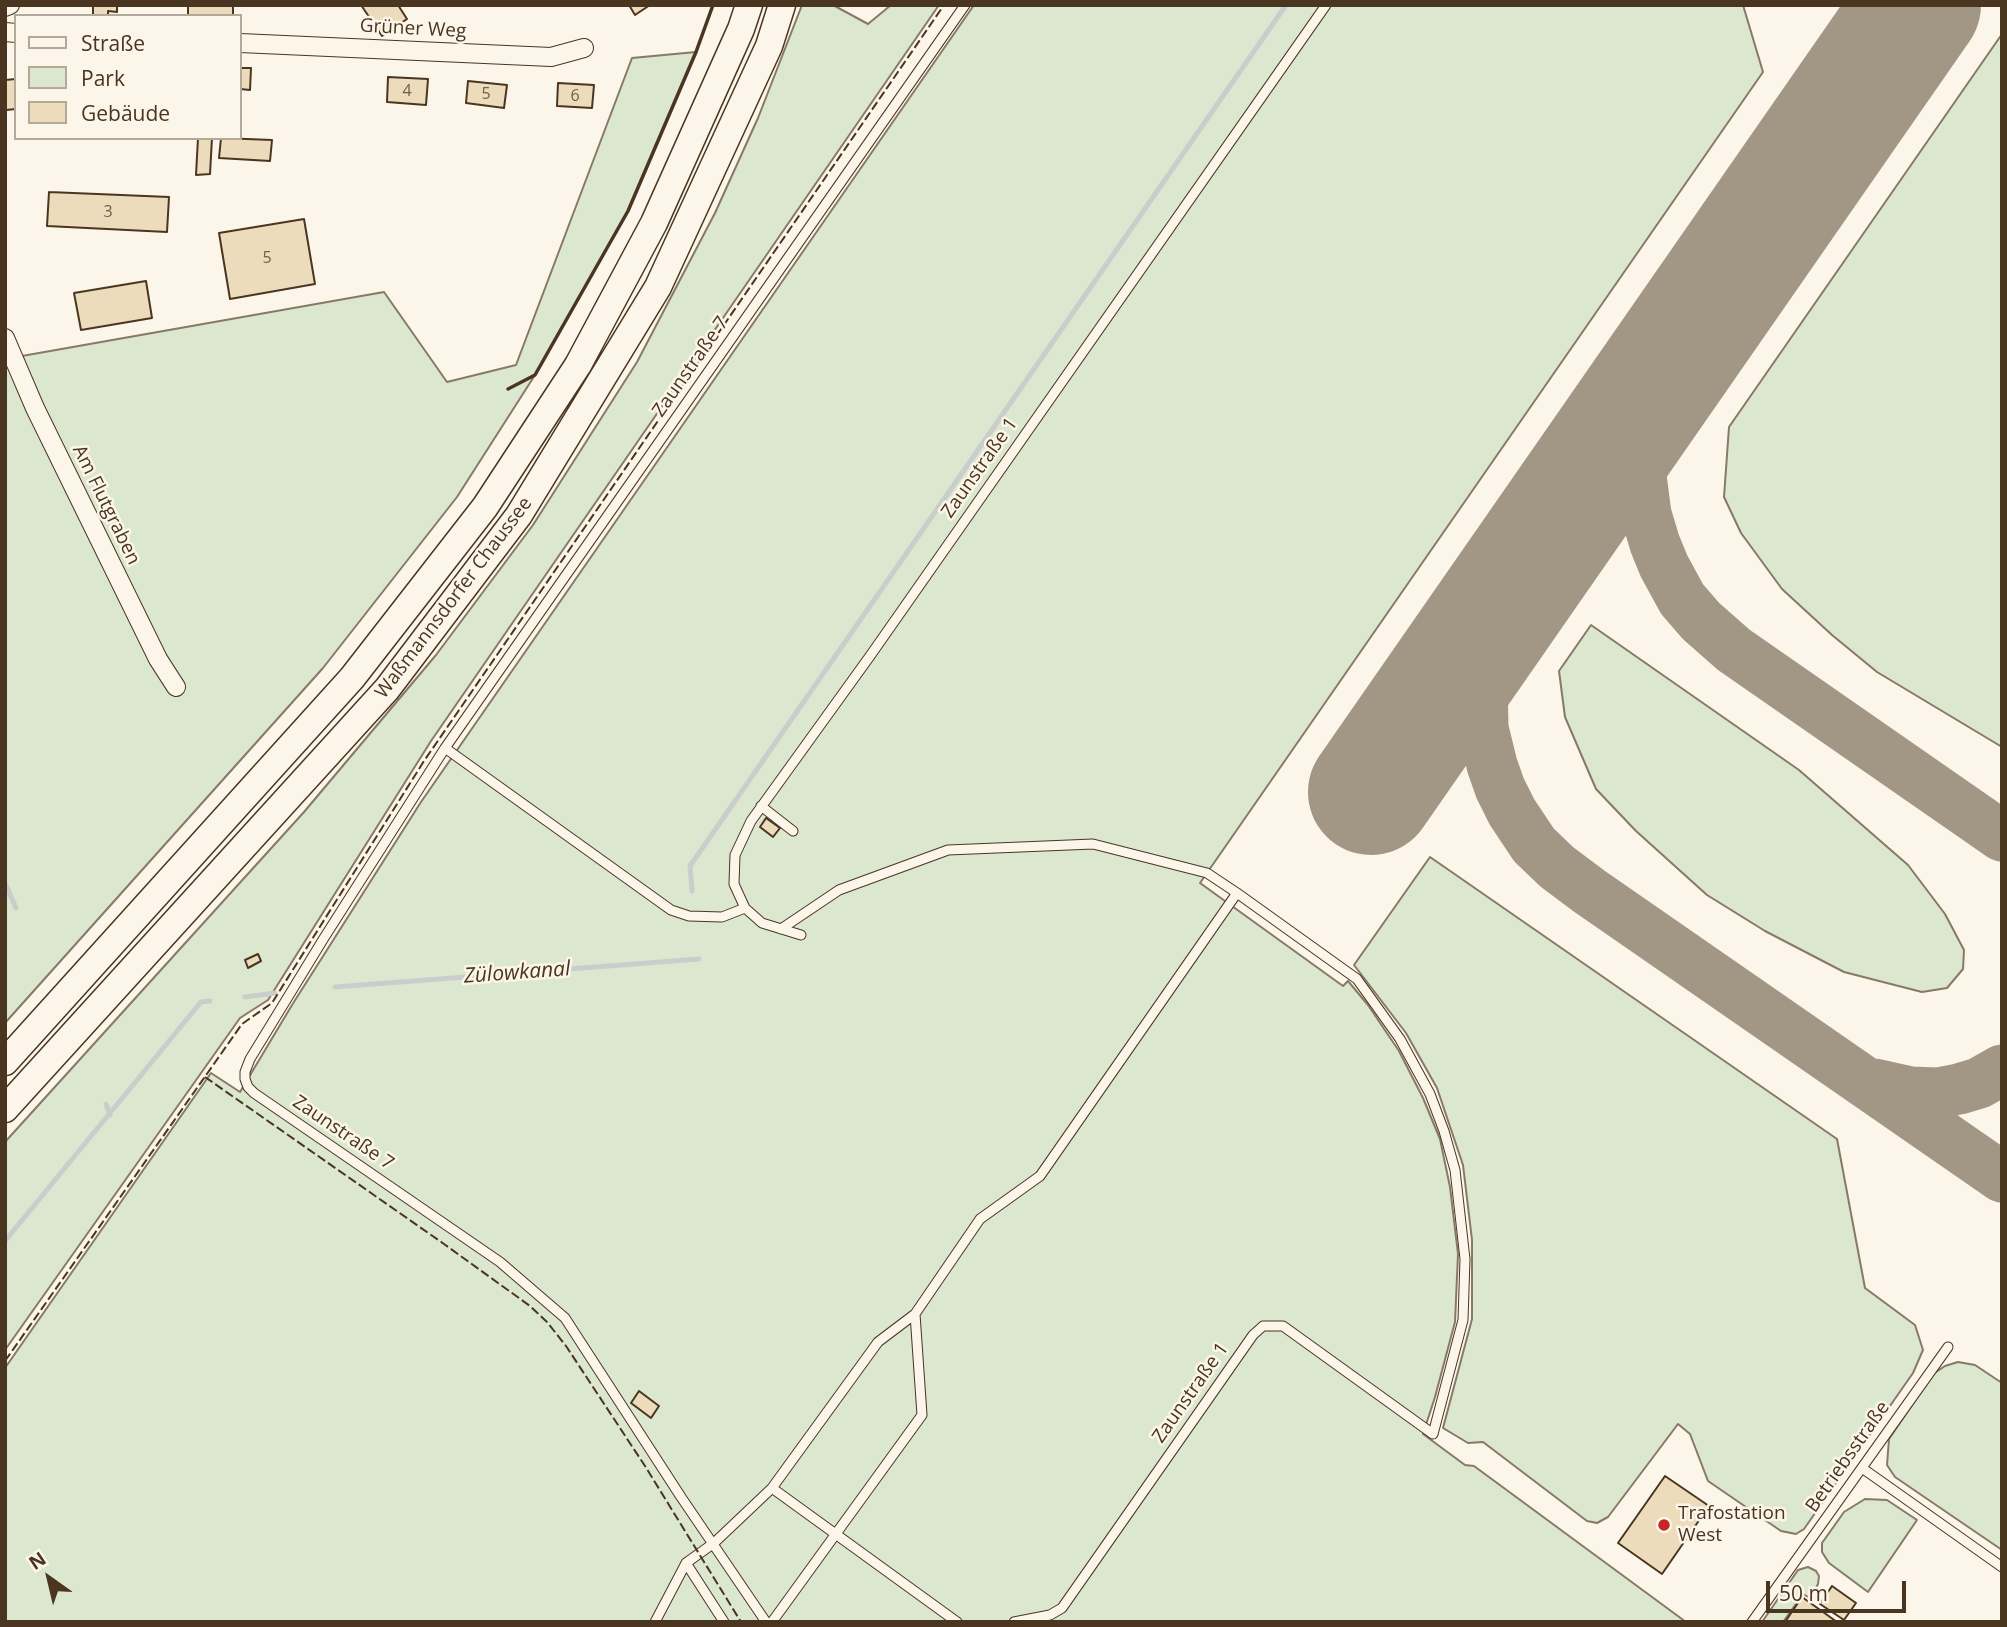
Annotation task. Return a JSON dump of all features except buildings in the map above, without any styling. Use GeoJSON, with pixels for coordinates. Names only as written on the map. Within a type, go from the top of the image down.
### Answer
{"type":"FeatureCollection","features":[{"type":"Feature","properties":{"kind":"main road","name":"Waßmannsdorfer Chaussee"},"geometry":{"type":"LineString","coordinates":[[5,1062],[352,678],[485,507],[578,365],[654,223],[750,5]]}},
{"type":"Feature","properties":{"kind":"main road","name":"Waßmannsdorfer Chaussee"},"geometry":{"type":"LineString","coordinates":[[5,1109],[387,689],[519,514],[658,287],[769,46],[782,5]]}},
{"type":"Feature","properties":{"kind":"street","name":"Grüner Weg"},"geometry":{"type":"LineString","coordinates":[[242,43],[551,57],[584,48]]}},
{"type":"Feature","properties":{"kind":"street","name":"Am Flutgraben"},"geometry":{"type":"LineString","coordinates":[[5,338],[41,421],[158,659],[176,687]]}},
{"type":"Feature","properties":{"kind":"lane","name":"Zaunstraße 7"},"geometry":{"type":"LineString","coordinates":[[714,1543],[681,1497],[565,1318],[500,1262],[254,1093],[245,1079],[246,1065],[377,852],[445,748],[965,5]]}},
{"type":"Feature","properties":{"kind":"lane","name":"Zaunstraße 1"},"geometry":{"type":"LineString","coordinates":[[745,908],[734,884],[735,855],[751,821],[870,656],[1326,5]]}},
{"type":"Feature","properties":{"kind":"lane"},"geometry":{"type":"LineString","coordinates":[[445,748],[671,910],[689,916],[722,917],[745,908],[762,923],[801,935]]}},
{"type":"Feature","properties":{"kind":"lane"},"geometry":{"type":"LineString","coordinates":[[761,806],[793,831]]}},
{"type":"Feature","properties":{"kind":"lane"},"geometry":{"type":"LineString","coordinates":[[654,1622],[686,1563],[714,1543],[772,1488],[878,1342],[915,1314],[980,1219],[1040,1176],[1237,893],[1206,873],[1093,844],[948,850],[839,890],[781,929]]}},
{"type":"Feature","properties":{"kind":"lane","name":"Zaunstraße 1"},"geometry":{"type":"LineString","coordinates":[[1014,1622],[1050,1615],[1062,1608],[1253,1335],[1263,1326],[1283,1326],[1433,1434],[1463,1320],[1464,1247],[1455,1170],[1444,1131],[1430,1094],[1400,1039],[1357,979],[1237,893]]}},
{"type":"Feature","properties":{"kind":"lane"},"geometry":{"type":"LineString","coordinates":[[772,1622],[922,1415],[915,1314]]}},
{"type":"Feature","properties":{"kind":"lane","name":"Betriebsstraße"},"geometry":{"type":"LineString","coordinates":[[1752,1622],[1948,1346]]}},
{"type":"Feature","properties":{"kind":"lane"},"geometry":{"type":"LineString","coordinates":[[1861,1468],[2002,1567]]}},
{"type":"Feature","properties":{"kind":"lane"},"geometry":{"type":"LineString","coordinates":[[772,1488],[957,1622]]}},
{"type":"Feature","properties":{"kind":"lane"},"geometry":{"type":"LineString","coordinates":[[714,1543],[766,1622]]}},
{"type":"Feature","properties":{"kind":"lane"},"geometry":{"type":"LineString","coordinates":[[686,1563],[723,1622]]}},
{"type":"Feature","properties":{"kind":"green space"},"geometry":{"type":"Polygon","coordinates":[[[802,5],[833,5],[868,24],[891,5],[939,5],[431,741],[268,1000],[240,1018],[5,1350],[5,1142],[304,812],[436,655],[533,525],[637,362],[715,213],[758,118],[802,5]]]}},
{"type":"Feature","properties":{"kind":"green space"},"geometry":{"type":"Polygon","coordinates":[[[974,5],[1743,5],[1763,72],[1200,883],[1343,986],[1348,981],[1399,1051],[1440,1139],[1450,1187],[1458,1254],[1455,1322],[1423,1434],[1465,1465],[1474,1466],[1686,1622],[5,1622],[5,1368],[211,1073],[240,1092],[421,802],[974,5]]]}},
{"type":"Feature","properties":{"kind":"green space"},"geometry":{"type":"Polygon","coordinates":[[[2002,34],[2002,747],[1877,672],[1832,635],[1782,589],[1741,533],[1724,497],[1729,427],[2002,34]]]}},
{"type":"Feature","properties":{"kind":"green space"},"geometry":{"type":"Polygon","coordinates":[[[696,52],[628,211],[535,375],[457,497],[323,668],[5,1023],[5,359],[384,292],[447,382],[516,365],[632,58],[696,52]]]}},
{"type":"Feature","properties":{"kind":"green space"},"geometry":{"type":"Polygon","coordinates":[[[1591,625],[1799,770],[1908,865],[1945,914],[1964,950],[1963,969],[1947,988],[1922,992],[1844,972],[1765,931],[1707,895],[1636,831],[1596,789],[1565,717],[1559,671],[1591,625]]]}},
{"type":"Feature","properties":{"kind":"green space"},"geometry":{"type":"Polygon","coordinates":[[[1430,857],[1837,1139],[1865,1288],[1915,1325],[1923,1350],[1913,1373],[1804,1529],[1796,1534],[1781,1531],[1708,1481],[1690,1434],[1678,1424],[1608,1517],[1597,1523],[1587,1521],[1483,1442],[1468,1443],[1443,1428],[1472,1319],[1472,1240],[1463,1165],[1437,1088],[1406,1033],[1354,965],[1430,857]]]}},
{"type":"Feature","properties":{"kind":"green space"},"geometry":{"type":"Polygon","coordinates":[[[1958,1362],[1975,1365],[2002,1383],[2002,1550],[1895,1477],[1887,1465],[1889,1439],[1933,1374],[1958,1362]]]}},
{"type":"Feature","properties":{"kind":"green space"},"geometry":{"type":"Polygon","coordinates":[[[1865,1499],[1887,1500],[1917,1520],[1868,1592],[1829,1563],[1822,1552],[1822,1543],[1844,1512],[1865,1499]]]}},
{"type":"Feature","properties":{"kind":"green space"},"geometry":{"type":"Polygon","coordinates":[[[1808,1567],[1819,1576],[1818,1584],[1810,1598],[1803,1594],[1783,1622],[1762,1622],[1798,1570],[1808,1567]]]}},
{"type":"Feature","properties":{"kind":"waterway"},"geometry":{"type":"LineString","coordinates":[[692,891],[690,866],[1286,5]]}},
{"type":"Feature","properties":{"kind":"waterway"},"geometry":{"type":"LineString","coordinates":[[5,883],[16,908]]}},
{"type":"Feature","properties":{"kind":"waterway","name":"Zülowkanal"},"geometry":{"type":"LineString","coordinates":[[335,987],[699,959]]}},
{"type":"Feature","properties":{"kind":"waterway","name":"Zülowkanal"},"geometry":{"type":"LineString","coordinates":[[245,997],[275,993]]}},
{"type":"Feature","properties":{"kind":"waterway","name":"Zülowkanal"},"geometry":{"type":"LineString","coordinates":[[5,1241],[201,1002],[210,1001]]}},
{"type":"Feature","properties":{"kind":"waterway","name":"Zülowkanal"},"geometry":{"type":"LineString","coordinates":[[106,1104],[110,1115]]}},
{"type":"Feature","properties":{"kind":"taxiway"},"geometry":{"type":"LineString","coordinates":[[1878,63],[1889,5]]}},
{"type":"Feature","properties":{"kind":"taxiway"},"geometry":{"type":"LineString","coordinates":[[1668,365],[1650,409],[1643,442],[1641,476],[1646,514],[1655,544],[1682,599],[1701,621],[1734,650],[2002,836]]}},
{"type":"Feature","properties":{"kind":"taxiway"},"geometry":{"type":"LineString","coordinates":[[1510,592],[1496,618],[1488,646],[1482,679],[1483,728],[1500,788],[1534,845],[1557,867],[1589,891],[2002,1177]]}},
{"type":"Feature","properties":{"kind":"taxiway"},"geometry":{"type":"LineString","coordinates":[[1874,1084],[1910,1092],[1938,1093],[1979,1083],[2002,1070]]}},
{"type":"Feature","properties":{"kind":"runway"},"geometry":{"type":"LineString","coordinates":[[1371,792],[1918,5]]}},
{"type":"Feature","properties":{"kind":"fence"},"geometry":{"type":"LineString","coordinates":[[5,1361],[242,1024],[272,1003],[424,761],[944,5]]}},
{"type":"Feature","properties":{"kind":"fence"},"geometry":{"type":"LineString","coordinates":[[205,1077],[444,1244],[530,1306],[547,1322],[566,1346],[645,1466],[741,1622]]}},
{"type":"Feature","properties":{"kind":"wall"},"geometry":{"type":"LineString","coordinates":[[508,389],[535,375],[628,211],[696,52],[713,5]]}},
{"type":"Feature","properties":{"kind":"place","name":"Trafostation West"},"geometry":{"type":"Point","coordinates":[1664,1525]}}]}
